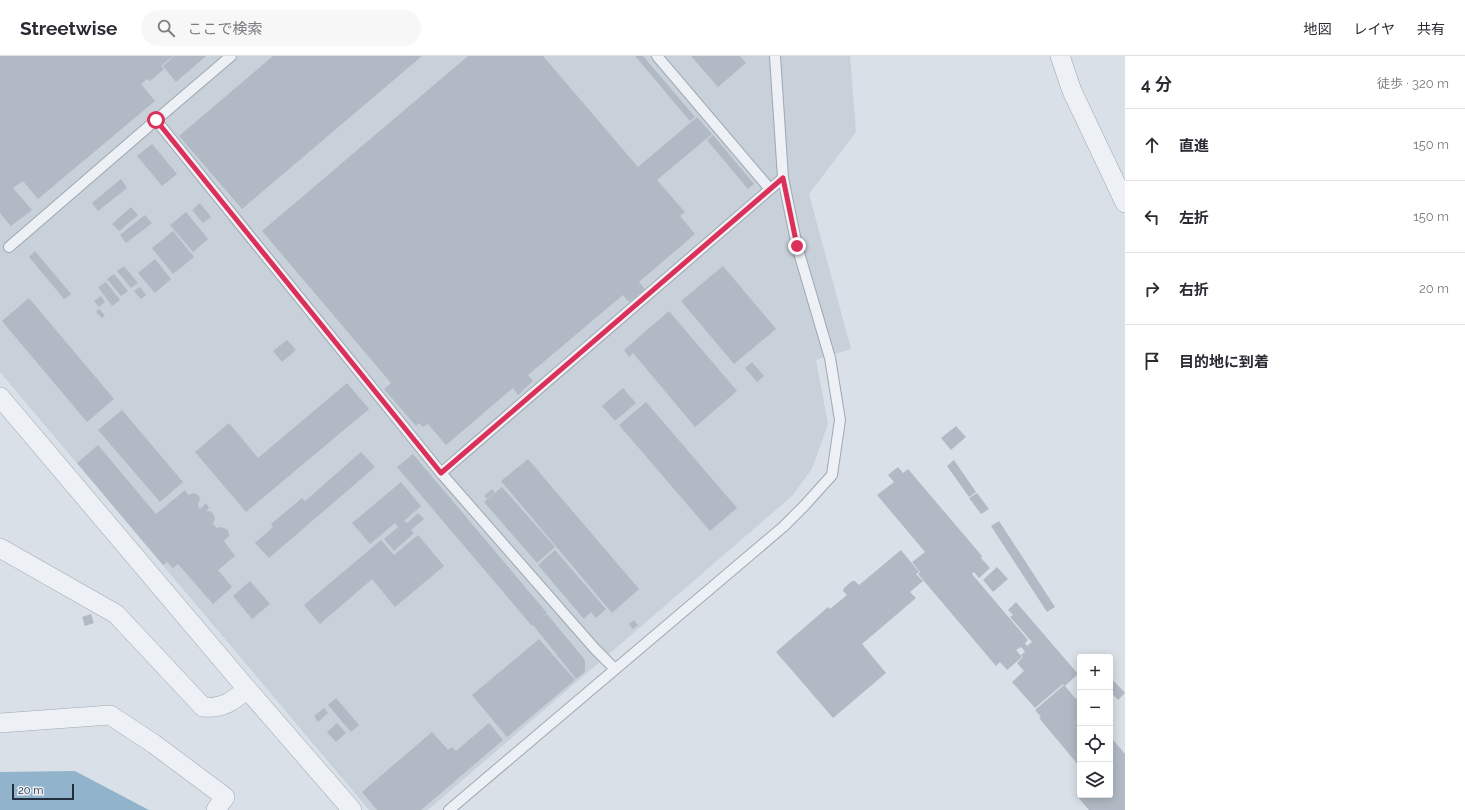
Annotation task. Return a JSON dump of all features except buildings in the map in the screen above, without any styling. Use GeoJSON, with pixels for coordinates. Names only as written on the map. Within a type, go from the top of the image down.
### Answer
{"type":"FeatureCollection","features":[{"type":"Feature","properties":{"kind":"street"},"geometry":{"type":"LineString","coordinates":[[1060,56],[1072,91],[1125,203]]}},
{"type":"Feature","properties":{"kind":"street"},"geometry":{"type":"LineString","coordinates":[[0,397],[247,689],[352,810]]}},
{"type":"Feature","properties":{"kind":"street"},"geometry":{"type":"LineString","coordinates":[[0,548],[116,614],[203,707],[213,708],[222,706],[236,699],[247,689]]}},
{"type":"Feature","properties":{"kind":"street"},"geometry":{"type":"LineString","coordinates":[[0,723],[110,715],[154,744],[225,797],[216,810]]}},
{"type":"Feature","properties":{"kind":"lane"},"geometry":{"type":"LineString","coordinates":[[9,247],[231,56]]}},
{"type":"Feature","properties":{"kind":"lane"},"geometry":{"type":"LineString","coordinates":[[657,56],[770,189]]}},
{"type":"Feature","properties":{"kind":"lane"},"geometry":{"type":"LineString","coordinates":[[449,810],[783,527],[806,505],[832,475],[840,420],[830,358],[797,246],[783,178],[775,56]]}},
{"type":"Feature","properties":{"kind":"lane"},"geometry":{"type":"LineString","coordinates":[[156,120],[441,473],[595,649],[615,669]]}},
{"type":"Feature","properties":{"kind":"lane"},"geometry":{"type":"LineString","coordinates":[[441,473],[783,178]]}},
{"type":"Feature","properties":{"kind":"shaded area"},"geometry":{"type":"Polygon","coordinates":[[[0,56],[850,56],[856,132],[809,194],[851,349],[816,360],[828,424],[812,469],[792,496],[428,810],[369,810],[0,372],[0,56]]]}},
{"type":"Feature","properties":{"kind":"water"},"geometry":{"type":"Polygon","coordinates":[[[75,771],[149,810],[0,810],[0,772],[75,771]]]}},
{"type":"Feature","properties":{"kind":"route"},"geometry":{"type":"LineString","coordinates":[[156,120],[441,473],[783,178],[797,246]]}}]}
